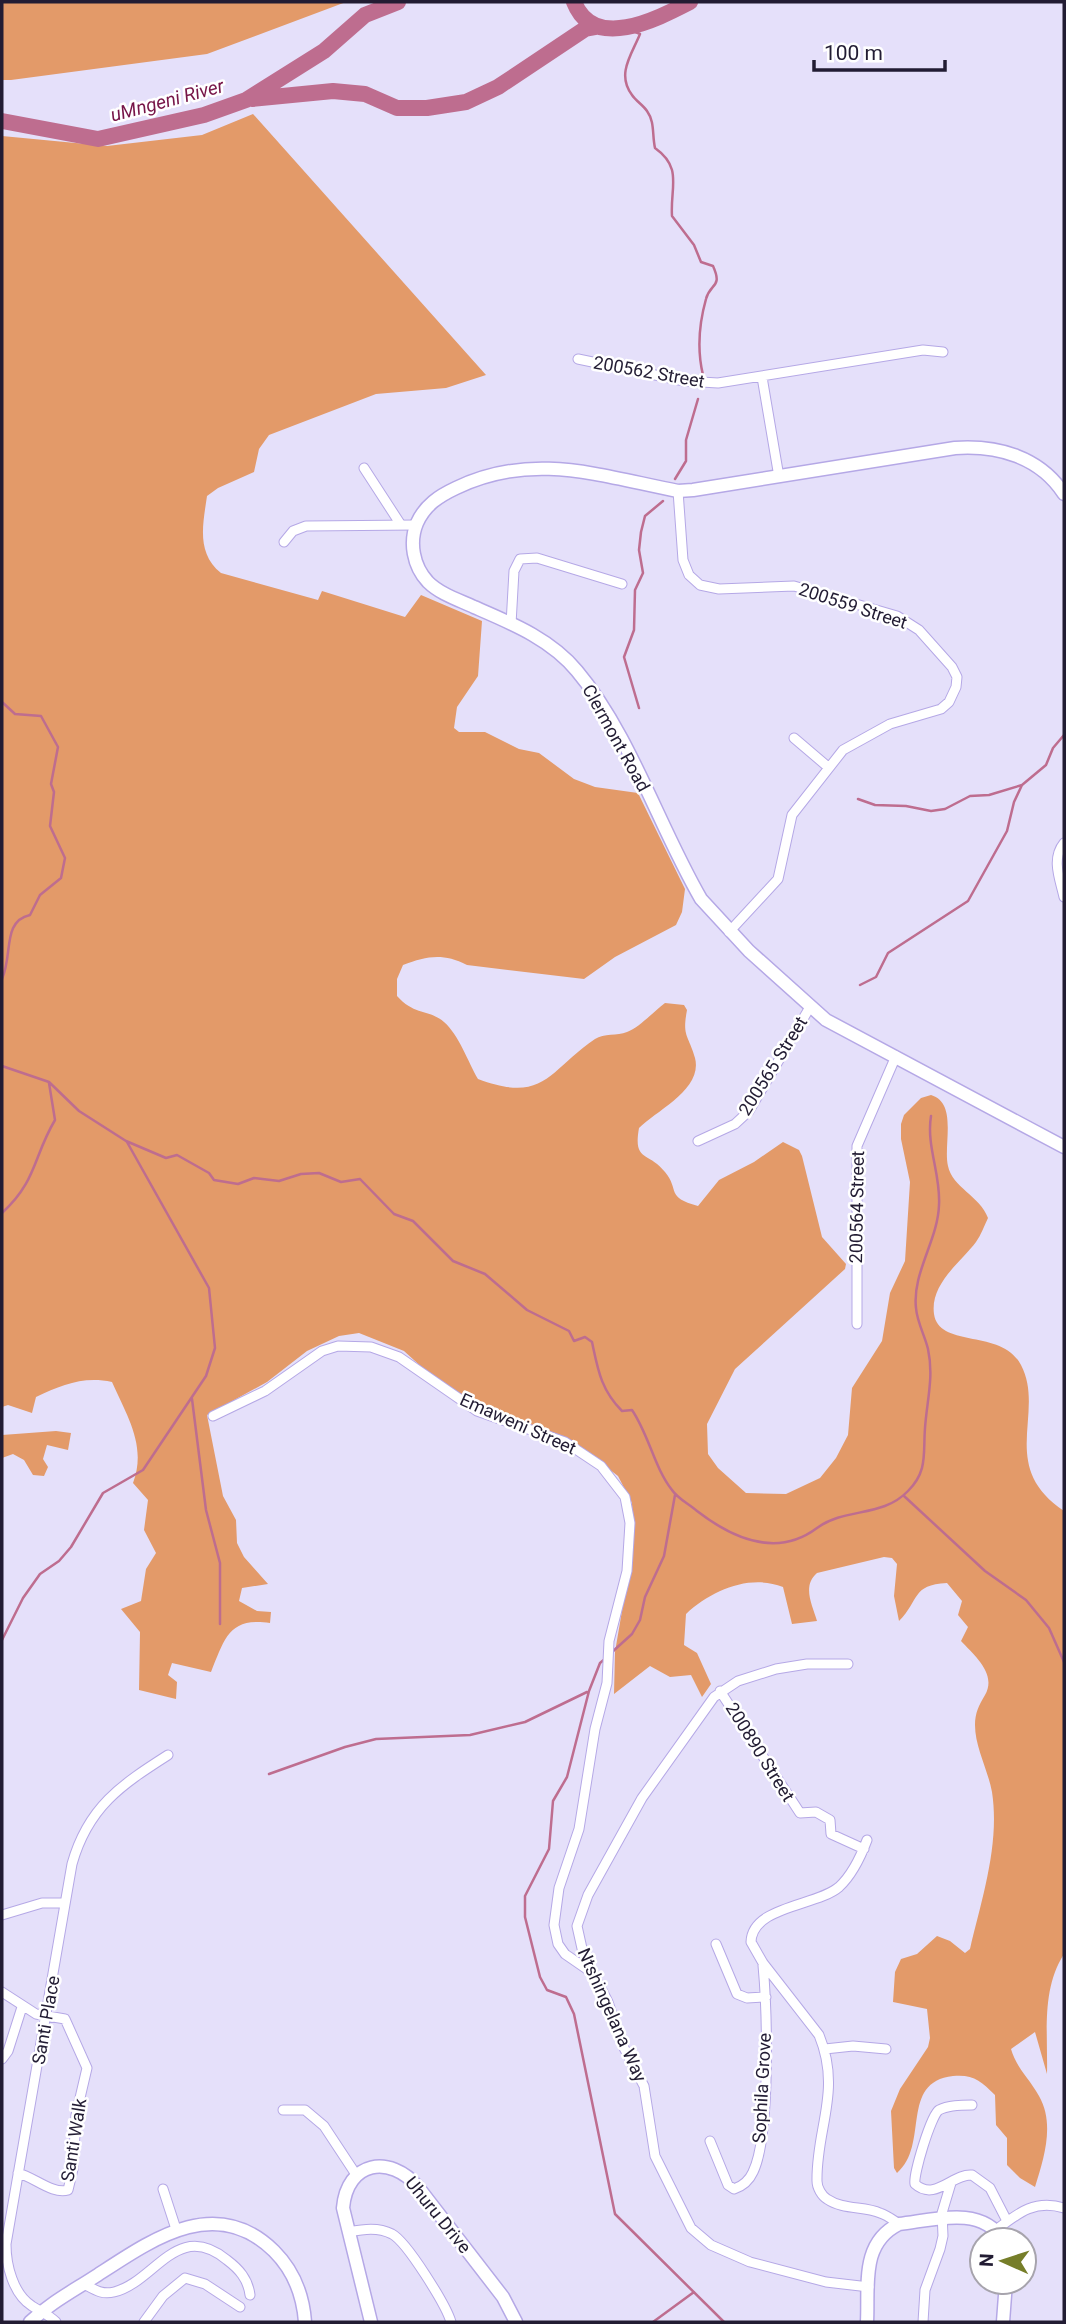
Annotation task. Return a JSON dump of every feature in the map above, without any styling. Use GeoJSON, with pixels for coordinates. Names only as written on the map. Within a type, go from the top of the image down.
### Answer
{"type":"FeatureCollection","features":[{"type":"Feature","properties":{"kind":"street","name":"200562 Street"},"geometry":{"type":"LineString","coordinates":[[578,359],[701,383],[762,377],[923,351],[943,352]]}},
{"type":"Feature","properties":{"kind":"street"},"geometry":{"type":"LineString","coordinates":[[762,377],[779,477]]}},
{"type":"Feature","properties":{"kind":"street"},"geometry":{"type":"LineString","coordinates":[[284,542],[293,531],[306,526],[416,526],[435,500],[470,481],[506,470],[563,468],[678,491],[956,448],[983,448],[1032,462],[1047,473],[1064,494]]}},
{"type":"Feature","properties":{"kind":"street"},"geometry":{"type":"LineString","coordinates":[[364,468],[401,525]]}},
{"type":"Feature","properties":{"kind":"street","name":"200559 Street"},"geometry":{"type":"LineString","coordinates":[[678,491],[683,560],[689,575],[701,585],[719,589],[794,586],[897,616],[913,624],[952,667],[956,687],[949,702],[941,709],[900,720],[858,740],[828,767],[792,815],[778,879],[729,932]]}},
{"type":"Feature","properties":{"kind":"street","name":"Clermont Road"},"geometry":{"type":"LineString","coordinates":[[416,526],[413,544],[415,558],[429,583],[440,592],[511,624],[562,654],[596,696],[690,880],[729,932],[810,1007],[845,1031],[1064,1147]]}},
{"type":"Feature","properties":{"kind":"street"},"geometry":{"type":"LineString","coordinates":[[511,624],[514,571],[520,559],[537,558],[622,584]]}},
{"type":"Feature","properties":{"kind":"street"},"geometry":{"type":"LineString","coordinates":[[794,738],[828,767]]}},
{"type":"Feature","properties":{"kind":"street"},"geometry":{"type":"LineString","coordinates":[[1064,843],[1059,850],[1057,863],[1064,897]]}},
{"type":"Feature","properties":{"kind":"street","name":"200565 Street"},"geometry":{"type":"LineString","coordinates":[[698,1141],[735,1124],[749,1111],[810,1007]]}},
{"type":"Feature","properties":{"kind":"street","name":"200564 Street"},"geometry":{"type":"LineString","coordinates":[[857,1324],[857,1146],[896,1056]]}},
{"type":"Feature","properties":{"kind":"street","name":"Emaweni Street"},"geometry":{"type":"LineString","coordinates":[[213,1416],[265,1391],[329,1348],[371,1347],[398,1357],[469,1406],[565,1442],[609,1474],[625,1497],[630,1512],[627,1571],[608,1648],[608,1665],[579,1829],[559,1888],[554,1925],[558,1944],[565,1954],[594,1973]]}},
{"type":"Feature","properties":{"kind":"street","name":"Ntshingelana Way"},"geometry":{"type":"LineString","coordinates":[[848,1664],[807,1664],[776,1669],[750,1676],[720,1691],[653,1781],[588,1895],[578,1926],[579,1940],[608,2003],[623,2046],[644,2086],[655,2156],[691,2228],[711,2245],[750,2262],[826,2282],[869,2287]]}},
{"type":"Feature","properties":{"kind":"street","name":"200890 Street"},"geometry":{"type":"LineString","coordinates":[[720,1691],[800,1814],[821,1814],[830,1820],[831,1834],[865,1844],[838,1888],[766,1918],[754,1929],[751,1942],[763,1963]]}},
{"type":"Feature","properties":{"kind":"street","name":"Santi Place"},"geometry":{"type":"LineString","coordinates":[[56,2322],[30,2305],[9,2273],[6,2244],[65,1903],[77,1847],[93,1817],[123,1784],[168,1755]]}},
{"type":"Feature","properties":{"kind":"street"},"geometry":{"type":"LineString","coordinates":[[2,1915],[42,1903],[65,1903]]}},
{"type":"Feature","properties":{"kind":"street"},"geometry":{"type":"LineString","coordinates":[[716,1944],[737,1994],[747,1998],[766,1997]]}},
{"type":"Feature","properties":{"kind":"street"},"geometry":{"type":"LineString","coordinates":[[763,1963],[819,2035],[825,2049],[828,2075],[827,2117],[819,2164],[819,2189],[828,2200],[880,2213],[899,2224]]}},
{"type":"Feature","properties":{"kind":"street","name":"Sophila Grove"},"geometry":{"type":"LineString","coordinates":[[710,2141],[726,2182],[734,2189],[743,2185],[756,2166],[765,2109],[766,1997],[763,1963]]}},
{"type":"Feature","properties":{"kind":"street"},"geometry":{"type":"LineString","coordinates":[[2,1992],[22,2007],[47,2018]]}},
{"type":"Feature","properties":{"kind":"street"},"geometry":{"type":"LineString","coordinates":[[2,2059],[8,2052],[22,2007]]}},
{"type":"Feature","properties":{"kind":"street","name":"Santi Walk"},"geometry":{"type":"LineString","coordinates":[[18,2173],[62,2192],[68,2190],[74,2169],[76,2115],[87,2068],[68,2022],[47,2018]]}},
{"type":"Feature","properties":{"kind":"street"},"geometry":{"type":"LineString","coordinates":[[825,2049],[853,2046],[886,2049]]}},
{"type":"Feature","properties":{"kind":"street"},"geometry":{"type":"LineString","coordinates":[[972,2105],[946,2108],[934,2115],[915,2174],[915,2184],[919,2188],[932,2189],[967,2174],[985,2182],[1007,2221]]}},
{"type":"Feature","properties":{"kind":"street"},"geometry":{"type":"LineString","coordinates":[[283,2110],[304,2110],[324,2126],[356,2176],[344,2198],[349,2232],[371,2322]]}},
{"type":"Feature","properties":{"kind":"street","name":"Uhuru Drive"},"geometry":{"type":"LineString","coordinates":[[356,2176],[378,2166],[396,2168],[408,2176],[503,2297],[516,2322]]}},
{"type":"Feature","properties":{"kind":"street"},"geometry":{"type":"LineString","coordinates":[[923,2322],[925,2290],[943,2236],[942,2220],[951,2183]]}},
{"type":"Feature","properties":{"kind":"street"},"geometry":{"type":"LineString","coordinates":[[163,2189],[176,2229]]}},
{"type":"Feature","properties":{"kind":"street"},"geometry":{"type":"LineString","coordinates":[[1004,2226],[1007,2221],[1031,2206],[1048,2204],[1064,2208]]}},
{"type":"Feature","properties":{"kind":"street"},"geometry":{"type":"LineString","coordinates":[[2,2208],[13,2205]]}},
{"type":"Feature","properties":{"kind":"street"},"geometry":{"type":"LineString","coordinates":[[867,2322],[872,2249],[883,2233],[899,2224],[973,2217],[986,2226]]}},
{"type":"Feature","properties":{"kind":"street"},"geometry":{"type":"LineString","coordinates":[[30,2322],[84,2284],[176,2229],[218,2224],[259,2239],[271,2248],[293,2275],[301,2290],[305,2322]]}},
{"type":"Feature","properties":{"kind":"street"},"geometry":{"type":"LineString","coordinates":[[349,2232],[376,2229],[396,2236],[441,2298],[451,2322]]}},
{"type":"Feature","properties":{"kind":"street"},"geometry":{"type":"LineString","coordinates":[[84,2284],[106,2293],[118,2291],[170,2253],[187,2247],[215,2251],[227,2259],[241,2272],[250,2295]]}},
{"type":"Feature","properties":{"kind":"street"},"geometry":{"type":"LineString","coordinates":[[144,2322],[163,2297],[186,2278],[205,2284],[240,2307]]}},
{"type":"Feature","properties":{"kind":"street"},"geometry":{"type":"LineString","coordinates":[[1003,2322],[1005,2296]]}},
{"type":"Feature","properties":{"kind":"shaded area"},"geometry":{"type":"Polygon","coordinates":[[[2,2],[346,2],[207,54],[2,80],[2,2]]]}},
{"type":"Feature","properties":{"kind":"shaded area"},"geometry":{"type":"Polygon","coordinates":[[[253,114],[486,375],[446,388],[376,394],[269,435],[259,449],[254,472],[218,488],[207,496],[203,538],[213,565],[221,573],[318,600],[322,591],[405,617],[421,595],[482,621],[478,676],[457,707],[454,728],[459,732],[485,732],[519,749],[539,753],[574,779],[595,787],[638,793],[685,889],[682,912],[676,925],[615,957],[584,979],[467,965],[435,957],[403,965],[397,979],[397,996],[410,1007],[438,1018],[449,1027],[478,1079],[518,1088],[532,1086],[544,1080],[595,1039],[632,1030],[665,1003],[684,1005],[687,1010],[685,1031],[696,1069],[686,1089],[639,1128],[638,1146],[643,1155],[665,1172],[677,1196],[698,1206],[719,1180],[754,1162],[783,1142],[799,1150],[822,1237],[846,1264],[845,1269],[735,1369],[707,1424],[708,1454],[718,1468],[746,1493],[786,1494],[820,1478],[836,1458],[848,1435],[852,1388],[882,1341],[890,1293],[905,1261],[910,1182],[901,1139],[901,1124],[904,1115],[921,1098],[931,1095],[939,1099],[944,1107],[948,1126],[948,1166],[955,1180],[979,1204],[988,1218],[976,1242],[941,1284],[934,1303],[934,1314],[938,1325],[947,1332],[1000,1346],[1012,1354],[1021,1365],[1027,1383],[1028,1458],[1033,1476],[1044,1494],[1064,1511],[1064,1954],[1052,1982],[1049,1997],[1047,2074],[1035,2032],[1011,2049],[1039,2096],[1046,2118],[1046,2141],[1035,2187],[1020,2178],[1007,2165],[1007,2138],[996,2125],[995,2095],[981,2082],[966,2076],[953,2076],[936,2081],[926,2090],[920,2102],[907,2161],[897,2173],[894,2168],[891,2111],[900,2089],[928,2047],[930,2038],[927,2009],[893,2002],[895,1972],[901,1959],[917,1954],[937,1936],[950,1941],[965,1953],[970,1949],[994,1831],[992,1792],[977,1742],[975,1725],[988,1680],[983,1666],[961,1641],[968,1627],[958,1615],[962,1601],[947,1583],[935,1584],[922,1590],[899,1621],[894,1596],[897,1564],[892,1558],[884,1557],[817,1573],[812,1578],[809,1589],[817,1621],[792,1624],[783,1587],[770,1583],[745,1584],[719,1591],[686,1614],[684,1645],[697,1653],[711,1684],[702,1697],[691,1675],[670,1677],[650,1666],[614,1694],[615,1652],[633,1546],[632,1503],[618,1476],[573,1441],[510,1420],[469,1401],[436,1380],[404,1351],[359,1333],[339,1336],[307,1351],[267,1382],[207,1415],[223,1496],[236,1520],[237,1543],[244,1557],[268,1584],[242,1588],[239,1601],[257,1611],[271,1612],[270,1623],[245,1623],[230,1632],[211,1672],[172,1663],[168,1675],[177,1682],[176,1699],[139,1690],[140,1632],[121,1609],[141,1601],[146,1569],[156,1553],[144,1530],[148,1500],[133,1483],[138,1456],[133,1431],[112,1382],[82,1381],[55,1389],[36,1397],[32,1413],[8,1405],[2,1407],[2,136],[107,146],[202,135],[253,114]]]}},
{"type":"Feature","properties":{"kind":"shaded area"},"geometry":{"type":"Polygon","coordinates":[[[56,1431],[71,1433],[68,1450],[47,1445],[43,1459],[48,1467],[44,1476],[33,1475],[24,1460],[13,1454],[2,1458],[2,1435],[56,1431]]]}},
{"type":"Feature","properties":{"kind":"waterway","name":"uMngeni River"},"geometry":{"type":"LineString","coordinates":[[2,121],[98,139],[204,115],[246,100],[324,51],[365,15],[398,2]]}},
{"type":"Feature","properties":{"kind":"waterway","name":"uMngeni River"},"geometry":{"type":"LineString","coordinates":[[574,2],[583,17],[596,25],[611,28],[644,23],[690,2]]}},
{"type":"Feature","properties":{"kind":"waterway"},"geometry":{"type":"LineString","coordinates":[[252,99],[333,91],[365,94],[397,108],[427,108],[466,102],[498,87],[585,29],[596,27]]}},
{"type":"Feature","properties":{"kind":"waterway"},"geometry":{"type":"LineString","coordinates":[[624,27],[640,34],[627,64],[625,79],[632,95],[650,115],[655,148],[664,155],[672,171],[672,216],[694,245],[701,262],[713,266],[716,273],[716,282],[706,299],[700,327],[699,347],[703,375]]}},
{"type":"Feature","properties":{"kind":"waterway"},"geometry":{"type":"LineString","coordinates":[[675,479],[686,461],[686,440],[698,399]]}},
{"type":"Feature","properties":{"kind":"waterway"},"geometry":{"type":"LineString","coordinates":[[639,708],[624,657],[634,630],[635,590],[643,573],[639,550],[641,532],[645,516],[663,501]]}},
{"type":"Feature","properties":{"kind":"waterway"},"geometry":{"type":"LineString","coordinates":[[2,702],[15,714],[41,716],[58,747],[51,784],[54,792],[50,826],[65,858],[61,878],[40,895],[30,915],[15,924],[2,979]]}},
{"type":"Feature","properties":{"kind":"waterway"},"geometry":{"type":"LineString","coordinates":[[860,985],[876,977],[888,953],[968,901],[1007,831],[1014,802],[1022,785],[1046,765],[1053,748],[1064,735]]}},
{"type":"Feature","properties":{"kind":"waterway"},"geometry":{"type":"LineString","coordinates":[[858,799],[875,805],[906,806],[931,811],[945,809],[970,796],[989,795],[1022,785]]}},
{"type":"Feature","properties":{"kind":"waterway"},"geometry":{"type":"LineString","coordinates":[[2,1066],[49,1082],[79,1111],[126,1141],[166,1158],[177,1155],[209,1173],[214,1180],[238,1184],[254,1178],[279,1181],[301,1174],[319,1173],[341,1182],[360,1179],[394,1214],[413,1221],[453,1261],[485,1274],[527,1310],[569,1331],[574,1341],[585,1337],[592,1342],[599,1371],[609,1395],[622,1411],[632,1410],[674,1493],[725,1529],[755,1541],[771,1543],[802,1537],[828,1521],[887,1505],[908,1491],[922,1469],[930,1369],[928,1349],[917,1313],[916,1295],[921,1269],[938,1218],[939,1194],[930,1138],[931,1116]]}},
{"type":"Feature","properties":{"kind":"waterway"},"geometry":{"type":"LineString","coordinates":[[2,1213],[22,1190],[55,1120],[49,1083]]}},
{"type":"Feature","properties":{"kind":"waterway"},"geometry":{"type":"LineString","coordinates":[[2,1640],[23,1598],[40,1574],[59,1561],[71,1547],[103,1493],[143,1470],[206,1376],[215,1348],[209,1288],[127,1142]]}},
{"type":"Feature","properties":{"kind":"waterway"},"geometry":{"type":"LineString","coordinates":[[192,1399],[206,1510],[220,1563],[220,1624]]}},
{"type":"Feature","properties":{"kind":"waterway"},"geometry":{"type":"LineString","coordinates":[[611,1653],[632,1634],[640,1620],[645,1597],[664,1556],[675,1495]]}},
{"type":"Feature","properties":{"kind":"waterway"},"geometry":{"type":"LineString","coordinates":[[904,1496],[985,1571],[1026,1600],[1049,1628],[1064,1662]]}},
{"type":"Feature","properties":{"kind":"waterway"},"geometry":{"type":"LineString","coordinates":[[606,1658],[600,1663],[589,1691],[567,1777],[553,1801],[549,1849],[525,1896],[525,1917],[540,1977],[547,1990],[566,1997],[574,2014],[615,2214],[724,2322]]}},
{"type":"Feature","properties":{"kind":"waterway"},"geometry":{"type":"LineString","coordinates":[[269,1774],[376,1739],[470,1735],[525,1722],[587,1692]]}},
{"type":"Feature","properties":{"kind":"waterway"},"geometry":{"type":"LineString","coordinates":[[653,2322],[694,2292]]}}]}
